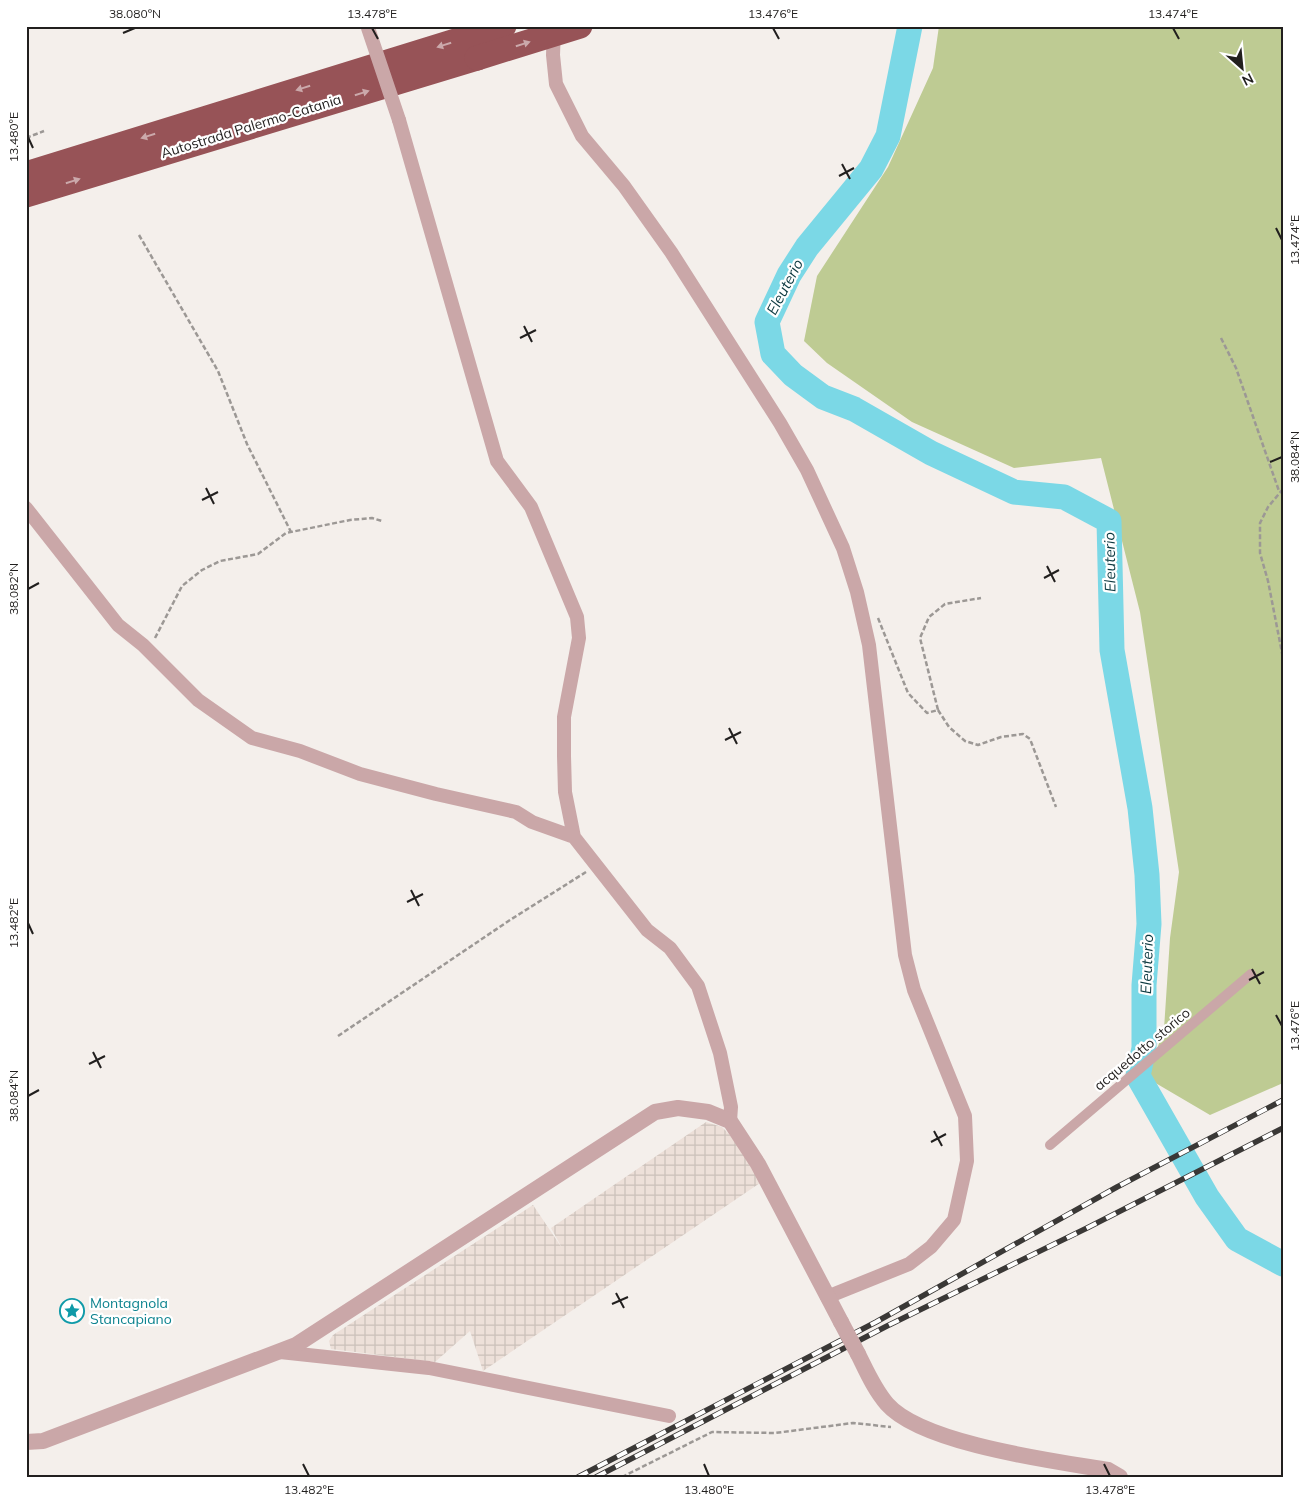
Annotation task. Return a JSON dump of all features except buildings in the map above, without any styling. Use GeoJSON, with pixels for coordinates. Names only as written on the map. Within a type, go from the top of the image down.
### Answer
{"type":"FeatureCollection","features":[{"type":"Feature","properties":{"kind":"highway"},"geometry":{"type":"LineString","coordinates":[[474,48],[504,26]]}},
{"type":"Feature","properties":{"kind":"highway"},"geometry":{"type":"LineString","coordinates":[[474,48],[580,26]]}},
{"type":"Feature","properties":{"kind":"highway","name":"Autostrada Palermo-Catania"},"geometry":{"type":"LineString","coordinates":[[26,174],[474,48]]}},
{"type":"Feature","properties":{"kind":"highway","name":"Autostrada Palermo-Catania"},"geometry":{"type":"LineString","coordinates":[[26,196],[474,48]]}},
{"type":"Feature","properties":{"kind":"street"},"geometry":{"type":"LineString","coordinates":[[554,26],[553,55],[556,84],[582,136],[624,186],[670,252],[780,423],[807,470],[844,548],[857,592],[869,646],[905,955],[914,990],[965,1116],[967,1161],[954,1220],[932,1247],[909,1264],[827,1297]]}},
{"type":"Feature","properties":{"kind":"street"},"geometry":{"type":"LineString","coordinates":[[368,28],[399,120],[497,461],[531,507],[577,617],[580,638],[564,717],[565,792],[574,837],[647,930],[674,953],[698,986],[720,1053],[731,1107],[730,1121]]}},
{"type":"Feature","properties":{"kind":"street"},"geometry":{"type":"LineString","coordinates":[[26,508],[118,625],[146,648],[198,700],[252,738],[300,751],[360,774],[516,812],[532,822],[574,837]]}},
{"type":"Feature","properties":{"kind":"street","name":"acquedotto storico"},"geometry":{"type":"LineString","coordinates":[[1050,1145],[1251,974]]}},
{"type":"Feature","properties":{"kind":"street"},"geometry":{"type":"LineString","coordinates":[[26,1442],[43,1441],[296,1345],[655,1112],[678,1108],[708,1112],[730,1121],[758,1164],[840,1322],[882,1397],[905,1419],[937,1432],[1020,1456],[1108,1470],[1120,1477]]}},
{"type":"Feature","properties":{"kind":"street"},"geometry":{"type":"LineString","coordinates":[[277,1352],[429,1368],[669,1416]]}},
{"type":"Feature","properties":{"kind":"path"},"geometry":{"type":"LineString","coordinates":[[26,138],[44,131]]}},
{"type":"Feature","properties":{"kind":"path"},"geometry":{"type":"LineString","coordinates":[[139,235],[218,371],[247,444],[291,532]]}},
{"type":"Feature","properties":{"kind":"path"},"geometry":{"type":"LineString","coordinates":[[1221,338],[1236,368],[1281,490],[1260,523],[1260,553],[1268,581],[1283,658]]}},
{"type":"Feature","properties":{"kind":"path"},"geometry":{"type":"LineString","coordinates":[[146,648],[159,634],[164,617],[182,586],[220,561],[258,554],[286,533],[350,520],[372,518],[382,521]]}},
{"type":"Feature","properties":{"kind":"path"},"geometry":{"type":"LineString","coordinates":[[981,598],[945,604],[929,617],[920,638],[938,710],[949,727],[965,741],[978,745],[1001,737],[1023,734],[1030,739],[1056,807]]}},
{"type":"Feature","properties":{"kind":"path"},"geometry":{"type":"LineString","coordinates":[[876,616],[908,693],[927,713],[938,710]]}},
{"type":"Feature","properties":{"kind":"path"},"geometry":{"type":"LineString","coordinates":[[338,1036],[510,920],[596,866]]}},
{"type":"Feature","properties":{"kind":"path"},"geometry":{"type":"LineString","coordinates":[[622,1477],[712,1432],[775,1433],[853,1424],[892,1427]]}},
{"type":"Feature","properties":{"kind":"shaded area"},"geometry":{"type":"Polygon","coordinates":[[[706,1122],[722,1127],[736,1141],[760,1183],[483,1371],[470,1331],[435,1362],[331,1349],[329,1341],[333,1335],[533,1205],[562,1248],[551,1228],[706,1122]]]}},
{"type":"Feature","properties":{"kind":"green space"},"geometry":{"type":"Polygon","coordinates":[[[939,26],[1283,26],[1283,1083],[1210,1115],[1147,1078],[1164,1029],[1170,938],[1179,872],[1140,612],[1101,458],[1014,468],[912,422],[827,363],[804,341],[817,276],[888,167],[933,68],[939,26]]]}},
{"type":"Feature","properties":{"kind":"waterway","name":"Eleuterio"},"geometry":{"type":"LineString","coordinates":[[910,26],[888,136],[871,169],[807,247],[789,275],[767,322],[773,354],[793,375],[823,397],[854,409],[931,453],[1014,492],[1064,497],[1109,521],[1112,650],[1140,808],[1147,875],[1149,924],[1144,985],[1144,1048],[1138,1076],[1207,1197],[1237,1239],[1283,1264]]}},
{"type":"Feature","properties":{"kind":"railway"},"geometry":{"type":"LineString","coordinates":[[578,1477],[876,1322],[1117,1187],[1283,1100]]}},
{"type":"Feature","properties":{"kind":"railway"},"geometry":{"type":"LineString","coordinates":[[596,1477],[887,1326],[1087,1228],[1283,1128]]}},
{"type":"Feature","properties":{"kind":"place","name":"Montagnola Stancapiano"},"geometry":{"type":"Point","coordinates":[72,1311]}}]}
